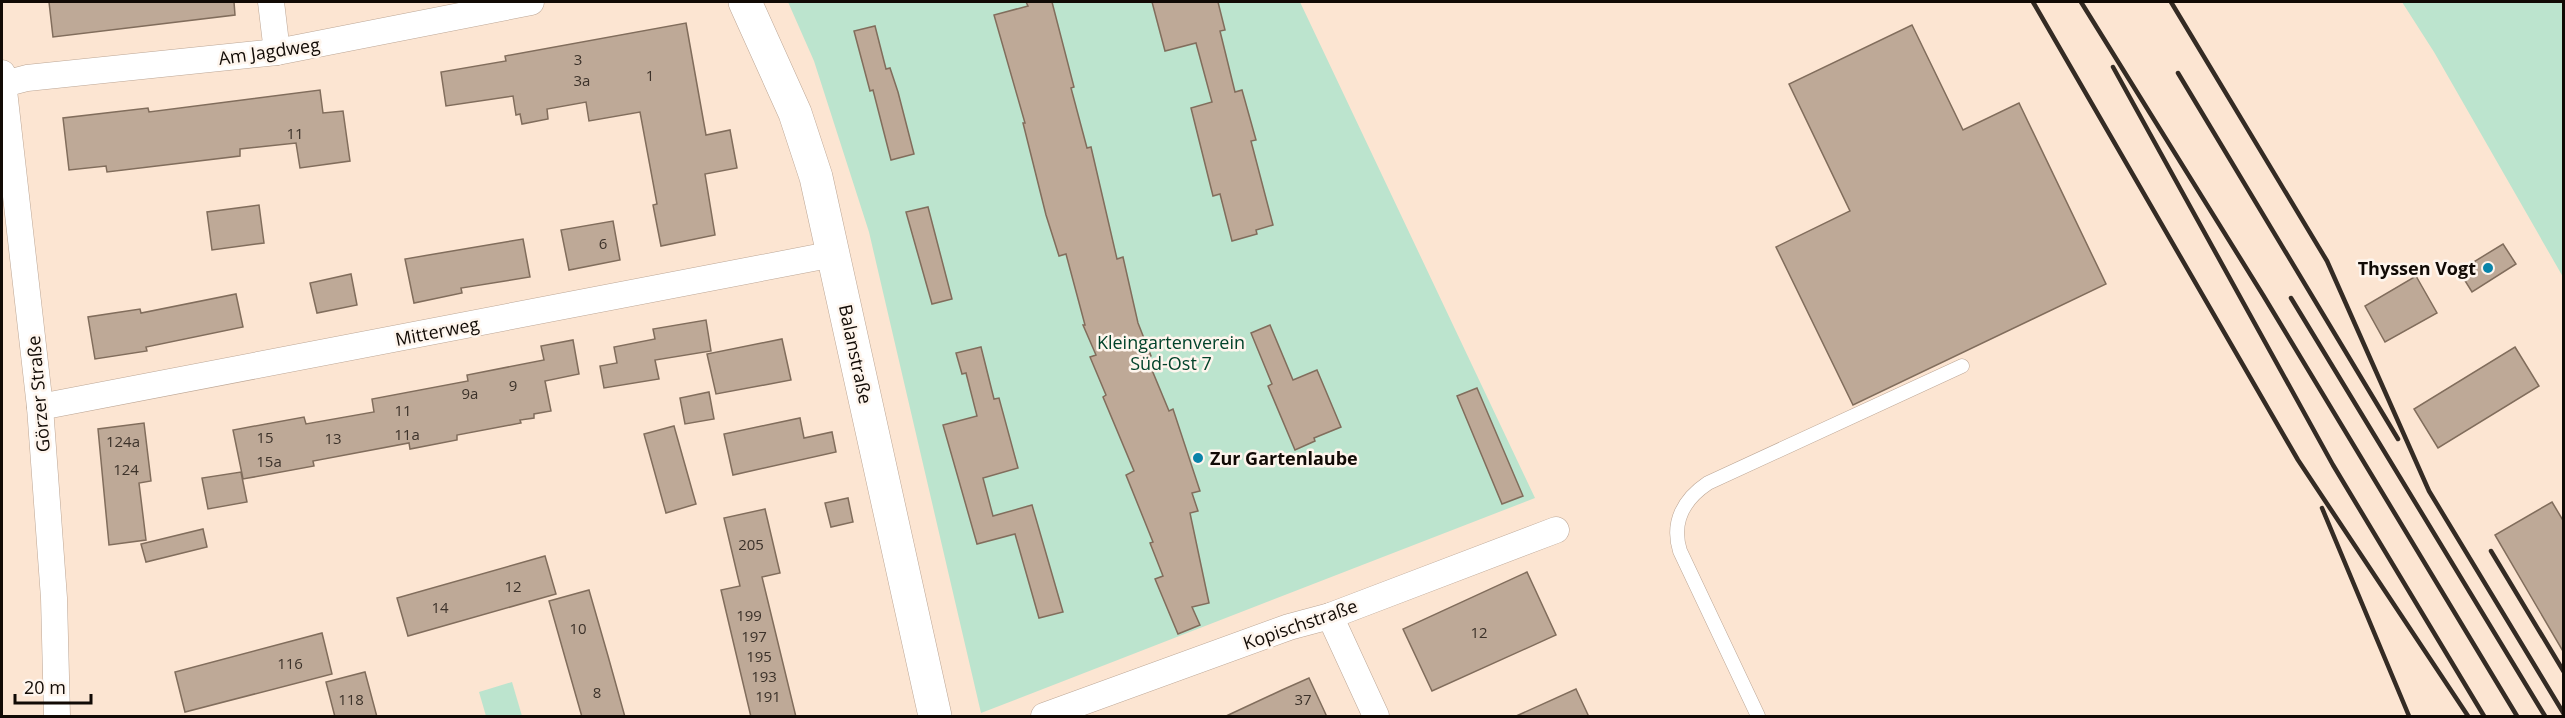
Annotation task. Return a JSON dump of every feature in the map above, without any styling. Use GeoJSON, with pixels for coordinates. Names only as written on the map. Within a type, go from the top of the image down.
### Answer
{"type":"FeatureCollection","features":[{"type":"Feature","properties":{"kind":"street"},"geometry":{"type":"LineString","coordinates":[[270,2],[277,52]]}},
{"type":"Feature","properties":{"kind":"street","name":"Am Jagdweg"},"geometry":{"type":"LineString","coordinates":[[3,79],[277,52],[531,2]]}},
{"type":"Feature","properties":{"kind":"street","name":"Balanstraße"},"geometry":{"type":"LineString","coordinates":[[745,2],[795,113],[816,177],[935,717]]}},
{"type":"Feature","properties":{"kind":"street","name":"Görzer Straße"},"geometry":{"type":"LineString","coordinates":[[3,79],[40,407],[54,598],[57,717]]}},
{"type":"Feature","properties":{"kind":"street","name":"Mitterweg"},"geometry":{"type":"LineString","coordinates":[[40,407],[834,254]]}},
{"type":"Feature","properties":{"kind":"street","name":"Kopischstraße"},"geometry":{"type":"LineString","coordinates":[[1044,717],[1289,627],[1330,616],[1556,530]]}},
{"type":"Feature","properties":{"kind":"street"},"geometry":{"type":"LineString","coordinates":[[1330,616],[1376,717]]}},
{"type":"Feature","properties":{"kind":"lane"},"geometry":{"type":"LineString","coordinates":[[1758,717],[1680,551],[1676,529],[1684,506],[1708,483],[1962,366]]}},
{"type":"Feature","properties":{"kind":"green space","name":"Kleingartenverein Süd-Ost 7"},"geometry":{"type":"Polygon","coordinates":[[[788,2],[1300,2],[1535,498],[981,713],[869,232],[814,61],[788,2]]]}},
{"type":"Feature","properties":{"kind":"green space"},"geometry":{"type":"Polygon","coordinates":[[[2402,2],[2563,2],[2563,277],[2434,52],[2402,2]]]}},
{"type":"Feature","properties":{"kind":"green space"},"geometry":{"type":"Polygon","coordinates":[[[512,682],[522,716],[486,716],[479,692],[512,682]]]}},
{"type":"Feature","properties":{"kind":"building"},"geometry":{"type":"Polygon","coordinates":[[[49,2],[234,2],[235,15],[53,37],[49,2]]]}},
{"type":"Feature","properties":{"kind":"building"},"geometry":{"type":"Polygon","coordinates":[[[1026,2],[1052,2],[1074,87],[1071,88],[1087,148],[1091,147],[1117,259],[1123,257],[1138,323],[1151,356],[1147,358],[1169,411],[1173,409],[1200,491],[1192,493],[1198,511],[1190,513],[1209,603],[1192,607],[1200,625],[1178,634],[1155,579],[1163,576],[1150,543],[1153,542],[1126,475],[1134,471],[1103,397],[1106,395],[1090,357],[1096,355],[1083,325],[1085,325],[1066,254],[1059,256],[1046,215],[1023,123],[1025,123],[994,15],[1028,6],[1026,2]]]}},
{"type":"Feature","properties":{"kind":"building"},"geometry":{"type":"Polygon","coordinates":[[[1152,2],[1218,2],[1225,30],[1220,31],[1235,92],[1242,90],[1256,140],[1251,141],[1273,225],[1256,230],[1257,234],[1232,241],[1220,194],[1213,196],[1191,108],[1212,102],[1196,43],[1165,51],[1152,2]]]}},
{"type":"Feature","properties":{"kind":"building"},"geometry":{"type":"Polygon","coordinates":[[[686,23],[706,135],[730,130],[737,168],[705,174],[715,235],[661,246],[653,205],[657,204],[640,112],[589,121],[586,102],[547,109],[548,119],[522,124],[520,114],[516,115],[513,96],[446,106],[441,72],[506,61],[505,56],[686,23]]]}},
{"type":"Feature","properties":{"kind":"building"},"geometry":{"type":"Polygon","coordinates":[[[1912,25],[1963,130],[2019,103],[2106,284],[1853,405],[1776,247],[1850,211],[1789,84],[1912,25]]]}},
{"type":"Feature","properties":{"kind":"building"},"geometry":{"type":"Polygon","coordinates":[[[875,26],[886,69],[890,68],[898,92],[914,154],[891,160],[873,90],[870,91],[854,31],[875,26]]]}},
{"type":"Feature","properties":{"kind":"building"},"geometry":{"type":"Polygon","coordinates":[[[320,90],[323,113],[343,111],[350,161],[300,168],[296,143],[240,149],[240,156],[107,172],[106,166],[69,170],[63,118],[148,108],[149,112],[320,90]]]}},
{"type":"Feature","properties":{"kind":"building"},"geometry":{"type":"Polygon","coordinates":[[[259,205],[264,243],[212,250],[207,212],[259,205]]]}},
{"type":"Feature","properties":{"kind":"building"},"geometry":{"type":"Polygon","coordinates":[[[928,207],[952,299],[932,304],[906,212],[928,207]]]}},
{"type":"Feature","properties":{"kind":"building"},"geometry":{"type":"Polygon","coordinates":[[[613,221],[620,260],[569,270],[561,230],[613,221]]]}},
{"type":"Feature","properties":{"kind":"building"},"geometry":{"type":"Polygon","coordinates":[[[523,239],[530,277],[461,288],[462,293],[414,303],[405,259],[523,239]]]}},
{"type":"Feature","properties":{"kind":"building","name":"Thyssen Vogt"},"geometry":{"type":"Polygon","coordinates":[[[2503,244],[2516,264],[2472,292],[2459,271],[2503,244]]]}},
{"type":"Feature","properties":{"kind":"building"},"geometry":{"type":"Polygon","coordinates":[[[351,274],[357,305],[317,313],[310,283],[351,274]]]}},
{"type":"Feature","properties":{"kind":"building"},"geometry":{"type":"Polygon","coordinates":[[[2416,276],[2437,313],[2385,342],[2365,306],[2416,276]]]}},
{"type":"Feature","properties":{"kind":"building"},"geometry":{"type":"Polygon","coordinates":[[[236,294],[243,327],[146,347],[147,351],[95,359],[88,317],[140,309],[141,313],[236,294]]]}},
{"type":"Feature","properties":{"kind":"building"},"geometry":{"type":"Polygon","coordinates":[[[706,320],[711,351],[655,360],[659,379],[604,388],[600,366],[617,363],[614,347],[655,339],[653,329],[706,320]]]}},
{"type":"Feature","properties":{"kind":"building"},"geometry":{"type":"Polygon","coordinates":[[[1270,325],[1293,380],[1317,370],[1341,427],[1314,438],[1315,441],[1295,450],[1268,386],[1272,384],[1251,333],[1270,325]]]}},
{"type":"Feature","properties":{"kind":"building"},"geometry":{"type":"Polygon","coordinates":[[[782,339],[791,380],[716,394],[707,354],[782,339]]]}},
{"type":"Feature","properties":{"kind":"building"},"geometry":{"type":"Polygon","coordinates":[[[573,340],[579,374],[545,381],[551,411],[534,414],[534,418],[520,420],[521,423],[457,435],[457,440],[410,449],[409,443],[313,461],[314,466],[243,479],[233,430],[304,417],[306,424],[374,412],[372,399],[468,381],[467,375],[544,360],[541,346],[573,340]]]}},
{"type":"Feature","properties":{"kind":"building"},"geometry":{"type":"Polygon","coordinates":[[[981,347],[994,399],[999,398],[1018,468],[983,478],[993,516],[1032,505],[1063,612],[1039,618],[1015,534],[977,544],[943,425],[977,416],[966,373],[962,374],[956,353],[981,347]]]}},
{"type":"Feature","properties":{"kind":"building"},"geometry":{"type":"Polygon","coordinates":[[[2515,347],[2539,386],[2438,448],[2414,409],[2515,347]]]}},
{"type":"Feature","properties":{"kind":"building"},"geometry":{"type":"Polygon","coordinates":[[[1477,388],[1523,496],[1502,504],[1457,396],[1477,388]]]}},
{"type":"Feature","properties":{"kind":"building"},"geometry":{"type":"Polygon","coordinates":[[[709,392],[714,419],[685,424],[680,398],[709,392]]]}},
{"type":"Feature","properties":{"kind":"building"},"geometry":{"type":"Polygon","coordinates":[[[800,418],[804,438],[832,432],[836,452],[733,475],[724,434],[800,418]]]}},
{"type":"Feature","properties":{"kind":"building"},"geometry":{"type":"Polygon","coordinates":[[[144,423],[151,481],[139,483],[146,540],[109,545],[98,429],[144,423]]]}},
{"type":"Feature","properties":{"kind":"building"},"geometry":{"type":"Polygon","coordinates":[[[674,426],[696,504],[666,513],[644,434],[674,426]]]}},
{"type":"Feature","properties":{"kind":"building"},"geometry":{"type":"Polygon","coordinates":[[[241,472],[247,502],[208,509],[202,478],[241,472]]]}},
{"type":"Feature","properties":{"kind":"building"},"geometry":{"type":"Polygon","coordinates":[[[848,498],[853,522],[831,527],[825,503],[848,498]]]}},
{"type":"Feature","properties":{"kind":"building"},"geometry":{"type":"Polygon","coordinates":[[[2552,502],[2564,522],[2564,653],[2495,535],[2552,502]]]}},
{"type":"Feature","properties":{"kind":"building"},"geometry":{"type":"Polygon","coordinates":[[[765,509],[780,573],[762,577],[796,717],[751,717],[721,590],[740,586],[724,518],[765,509]]]}},
{"type":"Feature","properties":{"kind":"building"},"geometry":{"type":"Polygon","coordinates":[[[203,529],[207,547],[146,562],[141,544],[203,529]]]}},
{"type":"Feature","properties":{"kind":"building"},"geometry":{"type":"Polygon","coordinates":[[[545,556],[556,594],[408,636],[397,598],[545,556]]]}},
{"type":"Feature","properties":{"kind":"building"},"geometry":{"type":"Polygon","coordinates":[[[1527,572],[1556,635],[1432,691],[1403,629],[1527,572]]]}},
{"type":"Feature","properties":{"kind":"building"},"geometry":{"type":"Polygon","coordinates":[[[589,590],[625,717],[582,717],[549,601],[589,590]]]}},
{"type":"Feature","properties":{"kind":"building"},"geometry":{"type":"Polygon","coordinates":[[[322,633],[332,674],[185,712],[175,672],[322,633]]]}},
{"type":"Feature","properties":{"kind":"building"},"geometry":{"type":"Polygon","coordinates":[[[365,672],[377,717],[335,717],[326,682],[365,672]]]}},
{"type":"Feature","properties":{"kind":"building"},"geometry":{"type":"Polygon","coordinates":[[[1309,678],[1327,717],[1224,717],[1282,690],[1309,678]]]}},
{"type":"Feature","properties":{"kind":"building"},"geometry":{"type":"Polygon","coordinates":[[[1576,689],[1589,717],[1514,717],[1576,689]]]}},
{"type":"Feature","properties":{"kind":"railway"},"geometry":{"type":"LineString","coordinates":[[2033,2],[2298,460],[2468,716]]}},
{"type":"Feature","properties":{"kind":"railway"},"geometry":{"type":"LineString","coordinates":[[2081,2],[2263,295],[2517,716]]}},
{"type":"Feature","properties":{"kind":"railway"},"geometry":{"type":"LineString","coordinates":[[2171,2],[2327,261],[2429,491],[2564,714]]}},
{"type":"Feature","properties":{"kind":"railway"},"geometry":{"type":"LineString","coordinates":[[2113,67],[2333,465],[2484,716]]}},
{"type":"Feature","properties":{"kind":"railway"},"geometry":{"type":"LineString","coordinates":[[2178,73],[2398,439]]}},
{"type":"Feature","properties":{"kind":"railway"},"geometry":{"type":"LineString","coordinates":[[2291,298],[2545,716]]}},
{"type":"Feature","properties":{"kind":"railway"},"geometry":{"type":"LineString","coordinates":[[2322,508],[2409,716]]}},
{"type":"Feature","properties":{"kind":"railway"},"geometry":{"type":"LineString","coordinates":[[2491,551],[2564,672]]}},
{"type":"Feature","properties":{"kind":"place","name":"Thyssen Vogt"},"geometry":{"type":"Point","coordinates":[2488,268]}},
{"type":"Feature","properties":{"kind":"place","name":"Zur Gartenlaube"},"geometry":{"type":"Point","coordinates":[1198,458]}}]}
